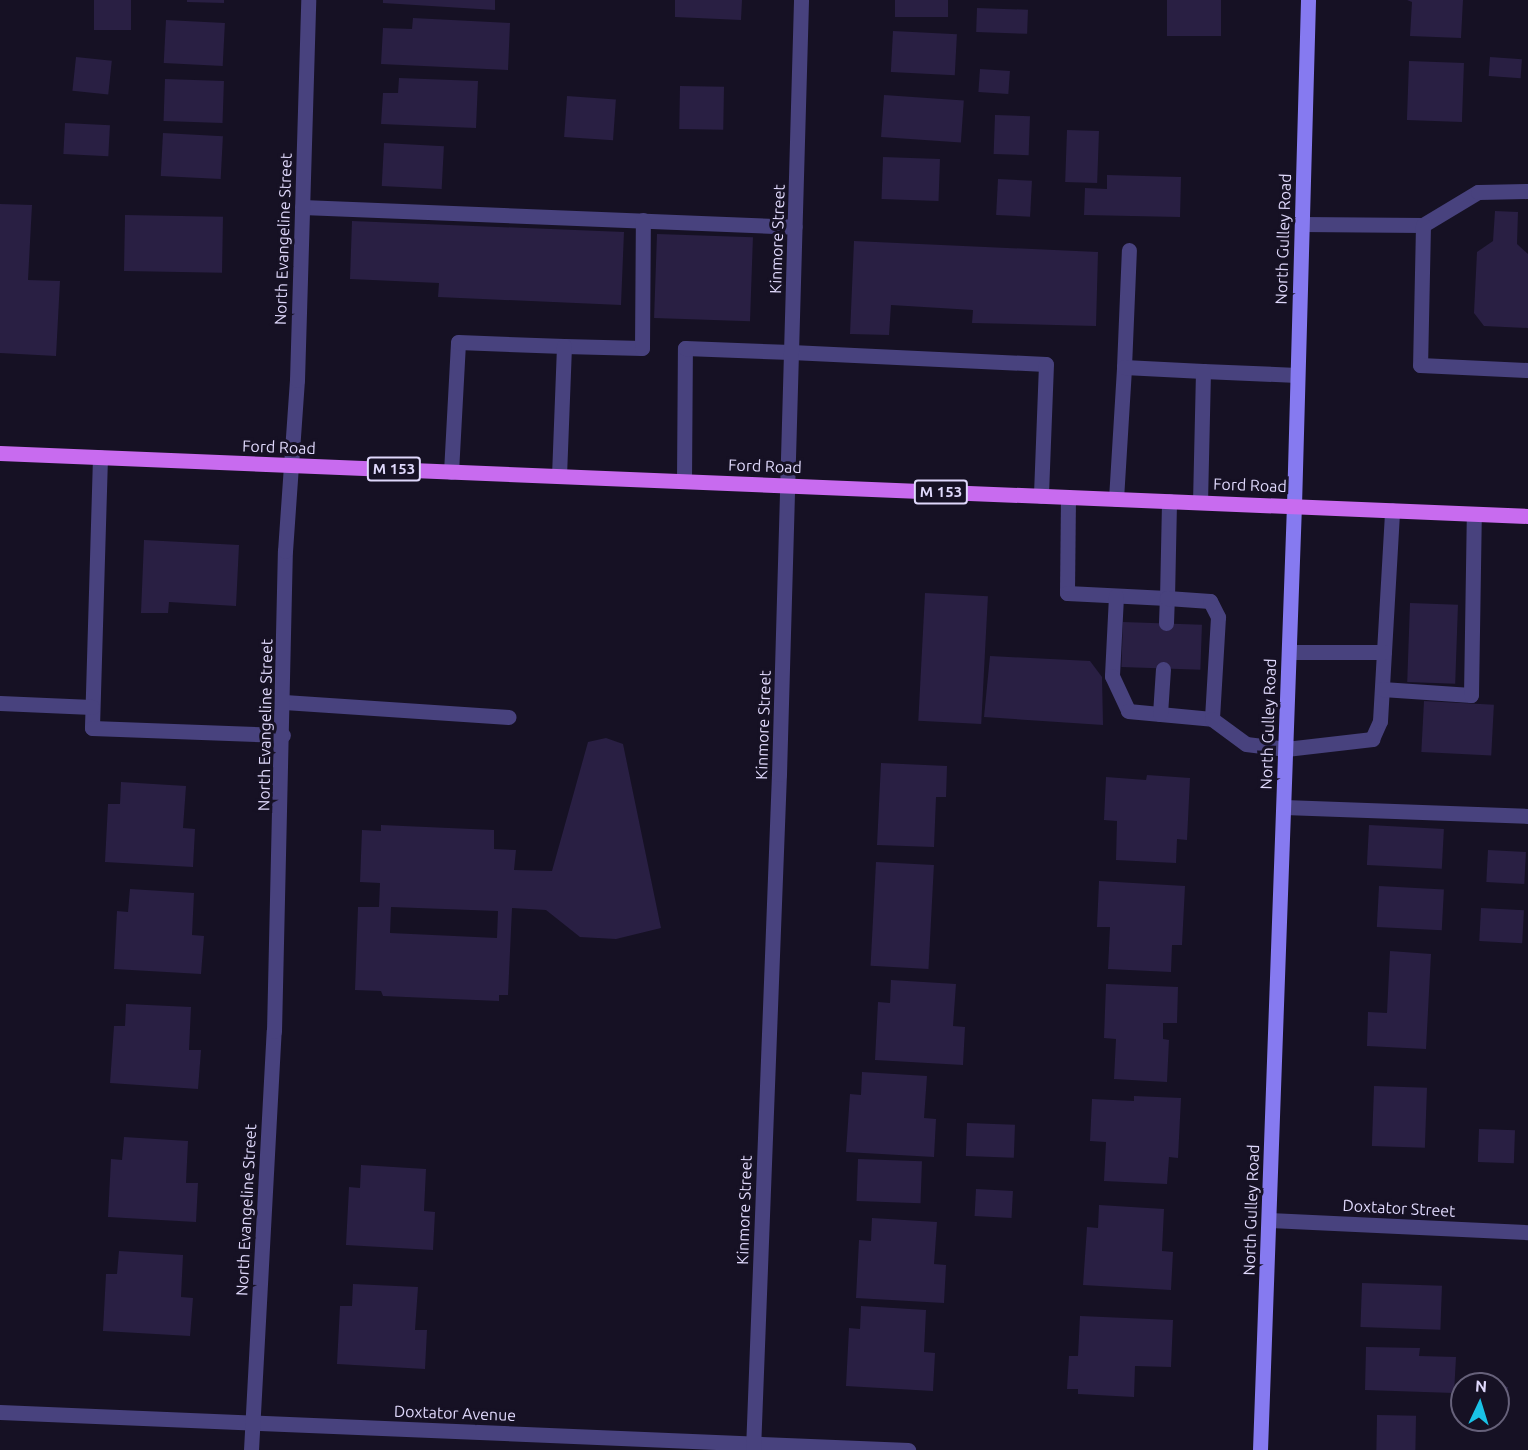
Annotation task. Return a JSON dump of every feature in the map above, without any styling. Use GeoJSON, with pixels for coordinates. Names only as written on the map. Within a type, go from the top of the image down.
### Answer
{"type":"FeatureCollection","features":[{"type":"Feature","properties":{"kind":"main road","name":"Ford Road"},"geometry":{"type":"LineString","coordinates":[[0,453],[1528,516]]}},
{"type":"Feature","properties":{"kind":"street","name":"North Evangeline Street"},"geometry":{"type":"LineString","coordinates":[[251,1450],[274,1030],[284,702],[285,551],[292,465],[308,0]]}},
{"type":"Feature","properties":{"kind":"street","name":"Kinmore Street"},"geometry":{"type":"LineString","coordinates":[[753,1447],[788,485],[801,0]]}},
{"type":"Feature","properties":{"kind":"street","name":"North Gulley Road"},"geometry":{"type":"LineString","coordinates":[[1260,1450],[1286,749],[1308,0]]}},
{"type":"Feature","properties":{"kind":"street"},"geometry":{"type":"LineString","coordinates":[[1302,224],[1423,225],[1478,192],[1528,191]]}},
{"type":"Feature","properties":{"kind":"street"},"geometry":{"type":"LineString","coordinates":[[302,207],[795,226]]}},
{"type":"Feature","properties":{"kind":"street"},"geometry":{"type":"LineString","coordinates":[[452,472],[458,342],[642,348],[643,220]]}},
{"type":"Feature","properties":{"kind":"street"},"geometry":{"type":"LineString","coordinates":[[1423,225],[1420,365],[1528,370]]}},
{"type":"Feature","properties":{"kind":"street"},"geometry":{"type":"LineString","coordinates":[[1116,499],[1129,250]]}},
{"type":"Feature","properties":{"kind":"street"},"geometry":{"type":"LineString","coordinates":[[559,476],[564,346]]}},
{"type":"Feature","properties":{"kind":"street"},"geometry":{"type":"LineString","coordinates":[[684,481],[685,348],[792,352],[1046,364],[1041,496]]}},
{"type":"Feature","properties":{"kind":"street"},"geometry":{"type":"LineString","coordinates":[[1124,367],[1297,375]]}},
{"type":"Feature","properties":{"kind":"street"},"geometry":{"type":"LineString","coordinates":[[1200,502],[1203,371]]}},
{"type":"Feature","properties":{"kind":"street"},"geometry":{"type":"LineString","coordinates":[[100,457],[92,728],[283,735]]}},
{"type":"Feature","properties":{"kind":"street"},"geometry":{"type":"LineString","coordinates":[[1068,496],[1067,592],[1210,601],[1218,617],[1212,719]]}},
{"type":"Feature","properties":{"kind":"street"},"geometry":{"type":"LineString","coordinates":[[1166,623],[1169,501]]}},
{"type":"Feature","properties":{"kind":"street"},"geometry":{"type":"LineString","coordinates":[[1116,596],[1112,676],[1128,711],[1212,719],[1246,744],[1286,749],[1372,739],[1380,721],[1392,510]]}},
{"type":"Feature","properties":{"kind":"street"},"geometry":{"type":"LineString","coordinates":[[1382,690],[1471,694],[1474,514]]}},
{"type":"Feature","properties":{"kind":"street"},"geometry":{"type":"LineString","coordinates":[[1289,652],[1384,652]]}},
{"type":"Feature","properties":{"kind":"street"},"geometry":{"type":"LineString","coordinates":[[1160,714],[1163,669]]}},
{"type":"Feature","properties":{"kind":"street"},"geometry":{"type":"LineString","coordinates":[[284,702],[508,717]]}},
{"type":"Feature","properties":{"kind":"street"},"geometry":{"type":"LineString","coordinates":[[0,703],[92,707]]}},
{"type":"Feature","properties":{"kind":"street"},"geometry":{"type":"LineString","coordinates":[[1284,807],[1528,816]]}},
{"type":"Feature","properties":{"kind":"street","name":"Doxtator Street"},"geometry":{"type":"LineString","coordinates":[[1269,1220],[1528,1232]]}},
{"type":"Feature","properties":{"kind":"street","name":"Doxtator Avenue"},"geometry":{"type":"LineString","coordinates":[[0,1412],[753,1447],[908,1450]]}},
{"type":"Feature","properties":{"kind":"building"},"geometry":{"type":"Polygon","coordinates":[[[94,0],[131,0],[131,30],[94,30],[94,0]]]}},
{"type":"Feature","properties":{"kind":"building"},"geometry":{"type":"Polygon","coordinates":[[[187,0],[224,0],[224,3],[187,2],[187,0]]]}},
{"type":"Feature","properties":{"kind":"building"},"geometry":{"type":"Polygon","coordinates":[[[383,0],[495,0],[495,10],[383,3],[383,0]]]}},
{"type":"Feature","properties":{"kind":"building"},"geometry":{"type":"Polygon","coordinates":[[[675,0],[742,0],[741,20],[675,17],[675,0]]]}},
{"type":"Feature","properties":{"kind":"building"},"geometry":{"type":"Polygon","coordinates":[[[895,0],[948,0],[948,17],[895,17],[895,0]]]}},
{"type":"Feature","properties":{"kind":"building"},"geometry":{"type":"Polygon","coordinates":[[[1167,0],[1221,0],[1221,36],[1167,36],[1167,0]]]}},
{"type":"Feature","properties":{"kind":"building"},"geometry":{"type":"Polygon","coordinates":[[[1407,0],[1463,0],[1461,38],[1410,36],[1412,2],[1407,0]]]}},
{"type":"Feature","properties":{"kind":"building"},"geometry":{"type":"Polygon","coordinates":[[[977,8],[1028,10],[1027,34],[976,32],[977,8]]]}},
{"type":"Feature","properties":{"kind":"building"},"geometry":{"type":"Polygon","coordinates":[[[413,18],[510,23],[508,70],[381,64],[383,28],[412,29],[413,18]]]}},
{"type":"Feature","properties":{"kind":"building"},"geometry":{"type":"Polygon","coordinates":[[[166,20],[225,23],[223,66],[164,63],[166,20]]]}},
{"type":"Feature","properties":{"kind":"building"},"geometry":{"type":"Polygon","coordinates":[[[893,31],[957,34],[955,75],[891,72],[893,31]]]}},
{"type":"Feature","properties":{"kind":"building"},"geometry":{"type":"Polygon","coordinates":[[[76,57],[112,61],[108,95],[72,91],[76,57]]]}},
{"type":"Feature","properties":{"kind":"building"},"geometry":{"type":"Polygon","coordinates":[[[1490,57],[1522,59],[1521,78],[1489,76],[1490,57]]]}},
{"type":"Feature","properties":{"kind":"building"},"geometry":{"type":"Polygon","coordinates":[[[1409,61],[1464,63],[1462,122],[1407,120],[1409,61]]]}},
{"type":"Feature","properties":{"kind":"building"},"geometry":{"type":"Polygon","coordinates":[[[980,69],[1010,71],[1008,94],[978,92],[980,69]]]}},
{"type":"Feature","properties":{"kind":"building"},"geometry":{"type":"Polygon","coordinates":[[[399,78],[478,81],[476,128],[381,124],[383,93],[398,93],[399,78]]]}},
{"type":"Feature","properties":{"kind":"building"},"geometry":{"type":"Polygon","coordinates":[[[165,79],[224,81],[222,123],[164,121],[165,79]]]}},
{"type":"Feature","properties":{"kind":"building"},"geometry":{"type":"Polygon","coordinates":[[[680,86],[724,87],[723,130],[679,129],[680,86]]]}},
{"type":"Feature","properties":{"kind":"building"},"geometry":{"type":"Polygon","coordinates":[[[884,95],[964,101],[961,142],[881,137],[884,95]]]}},
{"type":"Feature","properties":{"kind":"building"},"geometry":{"type":"Polygon","coordinates":[[[567,96],[616,99],[613,140],[564,137],[567,96]]]}},
{"type":"Feature","properties":{"kind":"building"},"geometry":{"type":"Polygon","coordinates":[[[995,115],[1030,116],[1029,155],[994,154],[995,115]]]}},
{"type":"Feature","properties":{"kind":"building"},"geometry":{"type":"Polygon","coordinates":[[[65,123],[110,125],[108,156],[63,154],[65,123]]]}},
{"type":"Feature","properties":{"kind":"building"},"geometry":{"type":"Polygon","coordinates":[[[1067,130],[1099,131],[1097,183],[1065,182],[1067,130]]]}},
{"type":"Feature","properties":{"kind":"building"},"geometry":{"type":"Polygon","coordinates":[[[163,133],[223,136],[221,179],[161,176],[163,133]]]}},
{"type":"Feature","properties":{"kind":"building"},"geometry":{"type":"Polygon","coordinates":[[[384,143],[444,146],[442,189],[382,186],[384,143]]]}},
{"type":"Feature","properties":{"kind":"building"},"geometry":{"type":"Polygon","coordinates":[[[883,157],[940,159],[938,201],[882,199],[883,157]]]}},
{"type":"Feature","properties":{"kind":"building"},"geometry":{"type":"Polygon","coordinates":[[[1107,175],[1181,177],[1180,217],[1084,215],[1085,188],[1107,189],[1107,175]]]}},
{"type":"Feature","properties":{"kind":"building"},"geometry":{"type":"Polygon","coordinates":[[[998,179],[1032,181],[1030,217],[996,215],[998,179]]]}},
{"type":"Feature","properties":{"kind":"building"},"geometry":{"type":"Polygon","coordinates":[[[0,204],[32,205],[28,280],[60,281],[56,356],[0,353],[0,204]]]}},
{"type":"Feature","properties":{"kind":"building"},"geometry":{"type":"Polygon","coordinates":[[[1495,211],[1518,212],[1517,244],[1528,254],[1528,328],[1484,326],[1474,313],[1477,252],[1493,241],[1495,211]]]}},
{"type":"Feature","properties":{"kind":"building"},"geometry":{"type":"Polygon","coordinates":[[[125,215],[223,217],[222,273],[124,271],[125,215]]]}},
{"type":"Feature","properties":{"kind":"building"},"geometry":{"type":"Polygon","coordinates":[[[352,221],[624,232],[621,305],[438,297],[439,283],[350,279],[352,221]]]}},
{"type":"Feature","properties":{"kind":"building"},"geometry":{"type":"Polygon","coordinates":[[[657,234],[753,237],[750,321],[654,318],[657,234]]]}},
{"type":"Feature","properties":{"kind":"building"},"geometry":{"type":"Polygon","coordinates":[[[854,241],[1098,252],[1096,326],[972,323],[973,310],[891,305],[889,335],[850,334],[854,241]]]}},
{"type":"Feature","properties":{"kind":"building"},"geometry":{"type":"Polygon","coordinates":[[[144,540],[239,545],[236,606],[169,602],[168,613],[141,613],[144,540]]]}},
{"type":"Feature","properties":{"kind":"building"},"geometry":{"type":"Polygon","coordinates":[[[925,593],[988,596],[981,724],[918,721],[925,593]]]}},
{"type":"Feature","properties":{"kind":"building"},"geometry":{"type":"Polygon","coordinates":[[[1410,603],[1458,605],[1455,684],[1407,682],[1410,603]]]}},
{"type":"Feature","properties":{"kind":"building"},"geometry":{"type":"Polygon","coordinates":[[[1123,622],[1202,625],[1200,670],[1121,667],[1123,622]]]}},
{"type":"Feature","properties":{"kind":"building"},"geometry":{"type":"Polygon","coordinates":[[[990,656],[1090,661],[1102,677],[1103,725],[984,717],[990,656]]]}},
{"type":"Feature","properties":{"kind":"building"},"geometry":{"type":"Polygon","coordinates":[[[1424,701],[1494,705],[1491,756],[1421,752],[1424,701]]]}},
{"type":"Feature","properties":{"kind":"building"},"geometry":{"type":"Polygon","coordinates":[[[606,738],[623,744],[661,928],[616,939],[580,937],[546,910],[512,908],[508,995],[499,995],[499,1001],[383,996],[381,991],[355,990],[358,907],[379,907],[380,883],[360,882],[362,830],[381,831],[381,825],[494,830],[494,849],[516,850],[514,870],[552,871],[588,742],[606,738]],[[391,907],[390,933],[497,938],[498,911],[391,907]]]}},
{"type":"Feature","properties":{"kind":"building"},"geometry":{"type":"Polygon","coordinates":[[[881,763],[947,766],[946,797],[936,797],[934,847],[877,845],[881,763]]]}},
{"type":"Feature","properties":{"kind":"building"},"geometry":{"type":"Polygon","coordinates":[[[1147,775],[1190,778],[1187,840],[1177,839],[1176,863],[1116,860],[1117,821],[1104,820],[1106,777],[1146,780],[1147,775]]]}},
{"type":"Feature","properties":{"kind":"building"},"geometry":{"type":"Polygon","coordinates":[[[121,782],[186,786],[183,828],[195,829],[193,867],[105,862],[108,804],[120,804],[121,782]]]}},
{"type":"Feature","properties":{"kind":"building"},"geometry":{"type":"Polygon","coordinates":[[[1369,825],[1444,829],[1442,869],[1367,865],[1369,825]]]}},
{"type":"Feature","properties":{"kind":"building"},"geometry":{"type":"Polygon","coordinates":[[[1488,850],[1526,852],[1524,884],[1486,882],[1488,850]]]}},
{"type":"Feature","properties":{"kind":"building"},"geometry":{"type":"Polygon","coordinates":[[[876,862],[934,865],[928,969],[871,966],[876,862]]]}},
{"type":"Feature","properties":{"kind":"building"},"geometry":{"type":"Polygon","coordinates":[[[1099,881],[1185,886],[1182,945],[1172,945],[1171,972],[1108,969],[1110,927],[1097,927],[1099,881]]]}},
{"type":"Feature","properties":{"kind":"building"},"geometry":{"type":"Polygon","coordinates":[[[1379,886],[1444,889],[1442,930],[1377,927],[1379,886]]]}},
{"type":"Feature","properties":{"kind":"building"},"geometry":{"type":"Polygon","coordinates":[[[130,889],[194,893],[192,935],[204,936],[201,974],[114,969],[117,911],[128,912],[130,889]]]}},
{"type":"Feature","properties":{"kind":"building"},"geometry":{"type":"Polygon","coordinates":[[[1481,908],[1524,910],[1522,943],[1479,941],[1481,908]]]}},
{"type":"Feature","properties":{"kind":"building"},"geometry":{"type":"Polygon","coordinates":[[[1390,951],[1431,954],[1426,1049],[1367,1046],[1368,1012],[1387,1013],[1390,951]]]}},
{"type":"Feature","properties":{"kind":"building"},"geometry":{"type":"Polygon","coordinates":[[[891,980],[956,984],[953,1026],[965,1027],[963,1065],[875,1060],[878,1002],[890,1003],[891,980]]]}},
{"type":"Feature","properties":{"kind":"building"},"geometry":{"type":"Polygon","coordinates":[[[1106,984],[1178,987],[1177,1023],[1163,1023],[1163,1039],[1169,1040],[1167,1082],[1114,1079],[1116,1039],[1104,1038],[1106,984]]]}},
{"type":"Feature","properties":{"kind":"building"},"geometry":{"type":"Polygon","coordinates":[[[126,1004],[191,1007],[189,1050],[201,1050],[198,1089],[110,1083],[114,1026],[125,1026],[126,1004]]]}},
{"type":"Feature","properties":{"kind":"building"},"geometry":{"type":"Polygon","coordinates":[[[862,1072],[927,1076],[924,1118],[936,1119],[934,1157],[846,1152],[850,1094],[861,1095],[862,1072]]]}},
{"type":"Feature","properties":{"kind":"building"},"geometry":{"type":"Polygon","coordinates":[[[1374,1086],[1427,1088],[1425,1148],[1372,1146],[1374,1086]]]}},
{"type":"Feature","properties":{"kind":"building"},"geometry":{"type":"Polygon","coordinates":[[[1134,1096],[1181,1098],[1178,1158],[1169,1157],[1167,1184],[1104,1181],[1106,1142],[1090,1141],[1092,1099],[1134,1101],[1134,1096]]]}},
{"type":"Feature","properties":{"kind":"building"},"geometry":{"type":"Polygon","coordinates":[[[967,1123],[1015,1125],[1014,1158],[966,1156],[967,1123]]]}},
{"type":"Feature","properties":{"kind":"building"},"geometry":{"type":"Polygon","coordinates":[[[1479,1129],[1515,1130],[1514,1163],[1478,1162],[1479,1129]]]}},
{"type":"Feature","properties":{"kind":"building"},"geometry":{"type":"Polygon","coordinates":[[[124,1137],[188,1141],[186,1183],[198,1183],[196,1222],[108,1217],[111,1159],[122,1160],[124,1137]]]}},
{"type":"Feature","properties":{"kind":"building"},"geometry":{"type":"Polygon","coordinates":[[[858,1159],[922,1161],[920,1203],[857,1201],[858,1159]]]}},
{"type":"Feature","properties":{"kind":"building"},"geometry":{"type":"Polygon","coordinates":[[[361,1165],[426,1169],[424,1211],[435,1212],[433,1250],[346,1245],[349,1187],[360,1188],[361,1165]]]}},
{"type":"Feature","properties":{"kind":"building"},"geometry":{"type":"Polygon","coordinates":[[[976,1189],[1013,1191],[1012,1218],[975,1216],[976,1189]]]}},
{"type":"Feature","properties":{"kind":"building"},"geometry":{"type":"Polygon","coordinates":[[[1099,1205],[1164,1209],[1162,1251],[1173,1252],[1171,1290],[1083,1285],[1087,1227],[1098,1228],[1099,1205]]]}},
{"type":"Feature","properties":{"kind":"building"},"geometry":{"type":"Polygon","coordinates":[[[872,1218],[937,1222],[934,1264],[946,1265],[944,1303],[856,1298],[859,1240],[871,1241],[872,1218]]]}},
{"type":"Feature","properties":{"kind":"building"},"geometry":{"type":"Polygon","coordinates":[[[119,1251],[183,1255],[181,1297],[193,1298],[190,1336],[103,1331],[106,1274],[117,1274],[119,1251]]]}},
{"type":"Feature","properties":{"kind":"building"},"geometry":{"type":"Polygon","coordinates":[[[1362,1283],[1442,1286],[1440,1330],[1360,1327],[1362,1283]]]}},
{"type":"Feature","properties":{"kind":"building"},"geometry":{"type":"Polygon","coordinates":[[[353,1284],[418,1287],[415,1330],[427,1330],[425,1369],[337,1364],[340,1306],[352,1306],[353,1284]]]}},
{"type":"Feature","properties":{"kind":"building"},"geometry":{"type":"Polygon","coordinates":[[[861,1306],[926,1310],[924,1352],[935,1353],[933,1391],[846,1386],[849,1328],[860,1329],[861,1306]]]}},
{"type":"Feature","properties":{"kind":"building"},"geometry":{"type":"Polygon","coordinates":[[[1080,1316],[1173,1320],[1171,1367],[1135,1366],[1134,1397],[1078,1394],[1078,1389],[1067,1389],[1069,1356],[1078,1356],[1080,1316]]]}},
{"type":"Feature","properties":{"kind":"building"},"geometry":{"type":"Polygon","coordinates":[[[1366,1347],[1420,1348],[1419,1356],[1456,1357],[1455,1372],[1450,1372],[1450,1393],[1365,1390],[1366,1347]]]}},
{"type":"Feature","properties":{"kind":"building"},"geometry":{"type":"Polygon","coordinates":[[[1377,1415],[1416,1416],[1415,1450],[1376,1450],[1377,1415]]]}}]}
